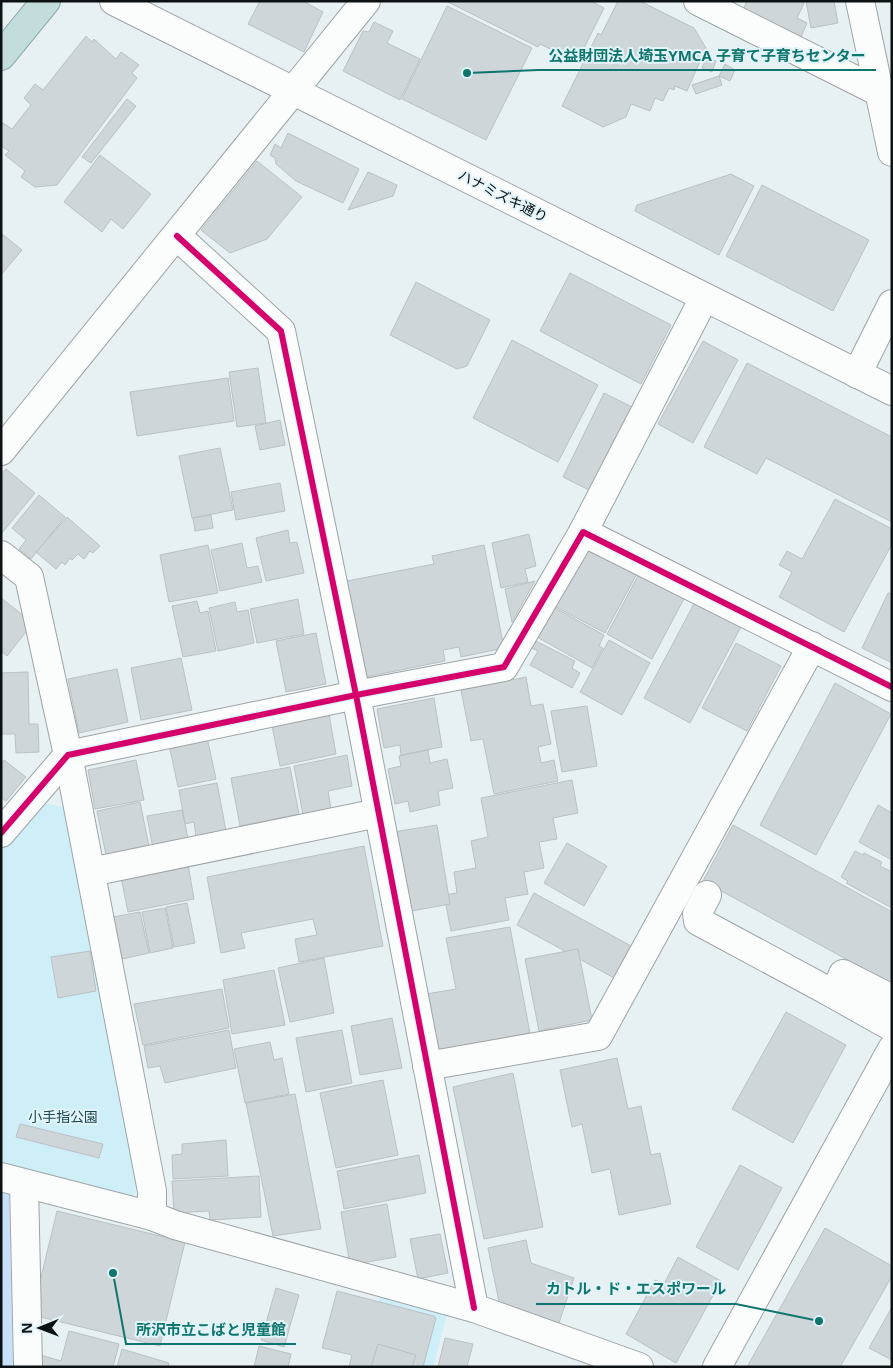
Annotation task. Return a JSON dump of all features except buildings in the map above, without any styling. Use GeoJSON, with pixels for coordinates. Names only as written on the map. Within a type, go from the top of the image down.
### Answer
{"type":"FeatureCollection","features":[{"type":"Feature","properties":{"kind":"highway"},"geometry":{"type":"LineString","coordinates":[[1,56],[46,1]]}},
{"type":"Feature","properties":{"kind":"street","name":"ハナミズキ通り"},"geometry":{"type":"LineString","coordinates":[[114,1],[892,391]]}},
{"type":"Feature","properties":{"kind":"street"},"geometry":{"type":"LineString","coordinates":[[1,451],[366,1]]}},
{"type":"Feature","properties":{"kind":"street"},"geometry":{"type":"LineString","coordinates":[[698,1],[879,92]]}},
{"type":"Feature","properties":{"kind":"street"},"geometry":{"type":"LineString","coordinates":[[860,1],[892,152]]}},
{"type":"Feature","properties":{"kind":"street"},"geometry":{"type":"LineString","coordinates":[[177,236],[281,331],[356,695],[474,1308]]}},
{"type":"Feature","properties":{"kind":"street"},"geometry":{"type":"LineString","coordinates":[[1,834],[68,755],[356,695],[504,667],[583,532],[704,298]]}},
{"type":"Feature","properties":{"kind":"street"},"geometry":{"type":"LineString","coordinates":[[857,374],[892,304]]}},
{"type":"Feature","properties":{"kind":"street"},"geometry":{"type":"LineString","coordinates":[[583,532],[892,686]]}},
{"type":"Feature","properties":{"kind":"street"},"geometry":{"type":"LineString","coordinates":[[1,555],[30,577],[68,755],[152,1191],[152,1216]]}},
{"type":"Feature","properties":{"kind":"street"},"geometry":{"type":"LineString","coordinates":[[427,1066],[598,1036],[812,646]]}},
{"type":"Feature","properties":{"kind":"street"},"geometry":{"type":"LineString","coordinates":[[91,872],[378,813]]}},
{"type":"Feature","properties":{"kind":"street"},"geometry":{"type":"LineString","coordinates":[[706,895],[697,914],[698,921],[836,982],[892,999]]}},
{"type":"Feature","properties":{"kind":"street"},"geometry":{"type":"LineString","coordinates":[[836,982],[892,1027]]}},
{"type":"Feature","properties":{"kind":"street"},"geometry":{"type":"LineString","coordinates":[[717,1367],[892,1049]]}},
{"type":"Feature","properties":{"kind":"street"},"geometry":{"type":"LineString","coordinates":[[28,1367],[12,1181],[152,1216],[175,1225],[474,1308],[639,1367]]}},
{"type":"Feature","properties":{"kind":"green space","name":"小手指公園"},"geometry":{"type":"Polygon","coordinates":[[[41,802],[63,807],[139,1190],[130,1199],[1,1165],[1,851],[41,802]]]}},
{"type":"Feature","properties":{"kind":"green space"},"geometry":{"type":"Polygon","coordinates":[[[380,1297],[447,1314],[433,1367],[423,1367],[436,1318],[378,1303],[380,1297]]]}},
{"type":"Feature","properties":{"kind":"shaded area"},"geometry":{"type":"Polygon","coordinates":[[[1,1191],[9,1194],[13,1367],[1,1367],[1,1191]]]}},
{"type":"Feature","properties":{"kind":"cycle path"},"geometry":{"type":"LineString","coordinates":[[177,236],[281,331],[356,695],[474,1308]]}},
{"type":"Feature","properties":{"kind":"cycle path"},"geometry":{"type":"LineString","coordinates":[[1,833],[68,755],[356,695],[504,667],[583,532],[892,687]]}},
{"type":"Feature","properties":{"kind":"place","name":"公益財団法人埼玉YMCA 子育て子育ちセンター"},"geometry":{"type":"Point","coordinates":[467,73]}},
{"type":"Feature","properties":{"kind":"place","name":"所沢市立こばと児童館"},"geometry":{"type":"Point","coordinates":[113,1273]}},
{"type":"Feature","properties":{"kind":"place","name":"カトル・ド・エスポワール"},"geometry":{"type":"Point","coordinates":[819,1321]}}]}
